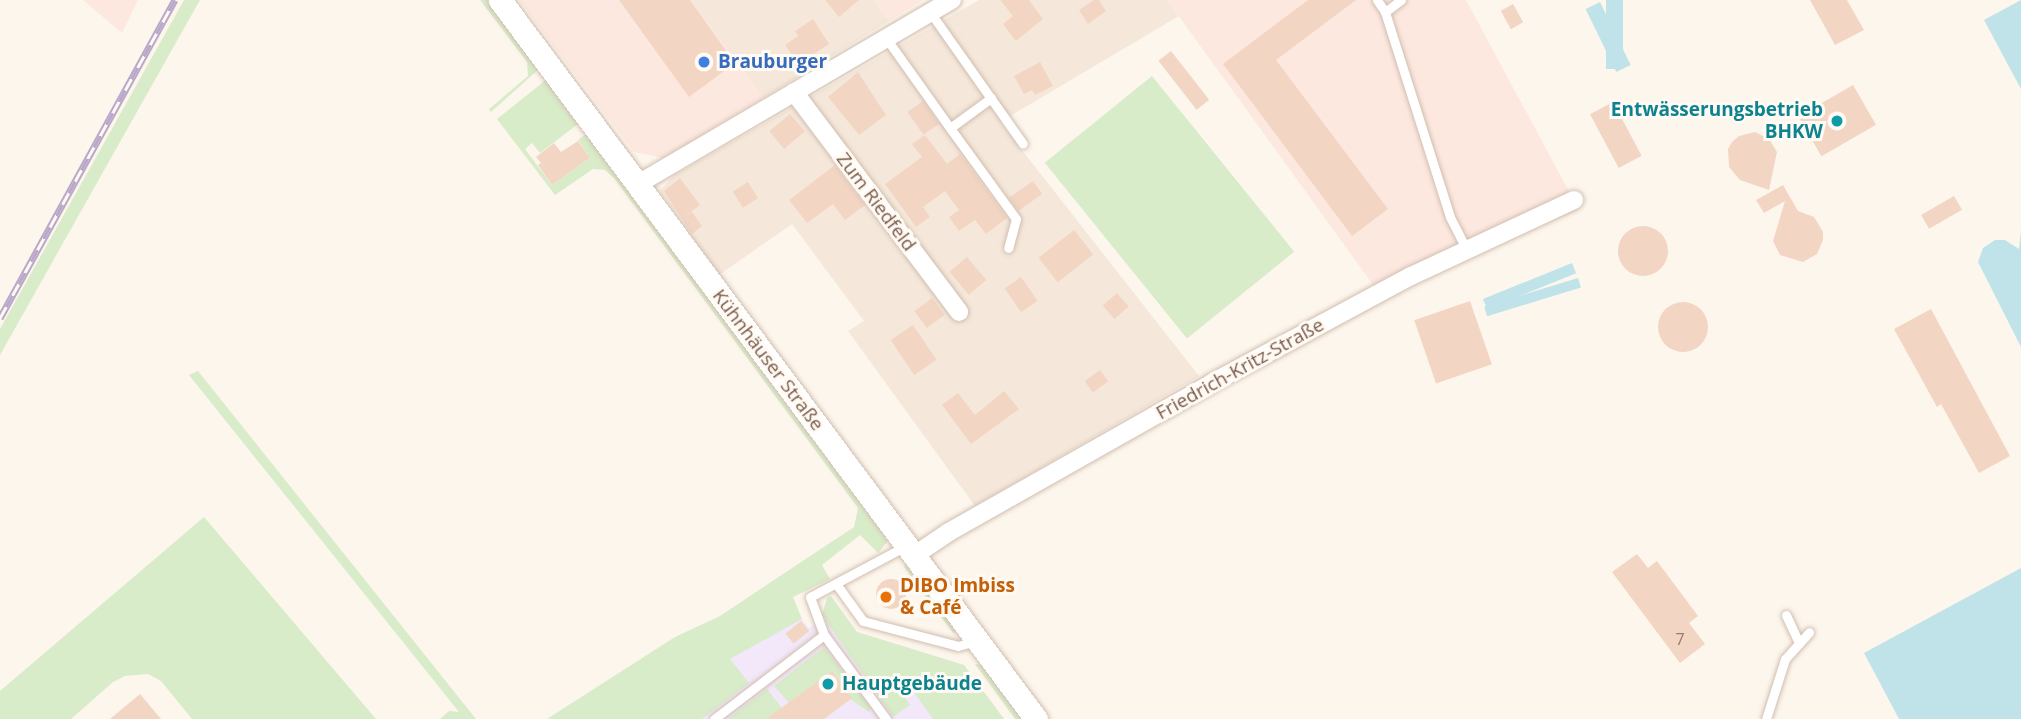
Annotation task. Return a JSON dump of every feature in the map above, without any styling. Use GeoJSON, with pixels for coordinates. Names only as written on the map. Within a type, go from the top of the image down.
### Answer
{"type":"FeatureCollection","features":[{"type":"Feature","properties":{"kind":"street","name":"Kühnhäuser Straße"},"geometry":{"type":"LineString","coordinates":[[500,0],[1036,719]]}},
{"type":"Feature","properties":{"kind":"street"},"geometry":{"type":"LineString","coordinates":[[638,184],[952,0]]}},
{"type":"Feature","properties":{"kind":"street","name":"Zum Riedfeld"},"geometry":{"type":"LineString","coordinates":[[793,92],[959,312]]}},
{"type":"Feature","properties":{"kind":"street","name":"Friedrich-Kritz-Straße"},"geometry":{"type":"LineString","coordinates":[[911,550],[949,532],[1212,383],[1411,276],[1574,200]]}},
{"type":"Feature","properties":{"kind":"lane"},"geometry":{"type":"LineString","coordinates":[[1377,0],[1385,12],[1450,217],[1467,250]]}},
{"type":"Feature","properties":{"kind":"lane"},"geometry":{"type":"LineString","coordinates":[[1385,12],[1401,0]]}},
{"type":"Feature","properties":{"kind":"lane"},"geometry":{"type":"LineString","coordinates":[[930,12],[1024,144]]}},
{"type":"Feature","properties":{"kind":"lane"},"geometry":{"type":"LineString","coordinates":[[886,38],[1016,219],[1008,248]]}},
{"type":"Feature","properties":{"kind":"lane"},"geometry":{"type":"LineString","coordinates":[[950,128],[991,98]]}},
{"type":"Feature","properties":{"kind":"lane"},"geometry":{"type":"LineString","coordinates":[[886,719],[824,635],[810,597],[911,550]]}},
{"type":"Feature","properties":{"kind":"lane"},"geometry":{"type":"LineString","coordinates":[[837,584],[863,621],[958,646],[978,640]]}},
{"type":"Feature","properties":{"kind":"lane"},"geometry":{"type":"LineString","coordinates":[[1786,615],[1799,643]]}},
{"type":"Feature","properties":{"kind":"lane"},"geometry":{"type":"LineString","coordinates":[[1766,719],[1785,659],[1809,632]]}},
{"type":"Feature","properties":{"kind":"lane"},"geometry":{"type":"LineString","coordinates":[[714,719],[824,635]]}},
{"type":"Feature","properties":{"kind":"shaded area"},"geometry":{"type":"Polygon","coordinates":[[[83,0],[138,0],[122,33],[83,0]]]}},
{"type":"Feature","properties":{"kind":"shaded area"},"geometry":{"type":"Polygon","coordinates":[[[519,0],[690,0],[763,98],[664,158],[634,152],[519,0]]]}},
{"type":"Feature","properties":{"kind":"shaded area"},"geometry":{"type":"Polygon","coordinates":[[[690,0],[873,0],[889,21],[763,98],[690,0]]]}},
{"type":"Feature","properties":{"kind":"shaded area"},"geometry":{"type":"Polygon","coordinates":[[[873,0],[923,0],[889,21],[873,0]]]}},
{"type":"Feature","properties":{"kind":"shaded area"},"geometry":{"type":"Polygon","coordinates":[[[979,0],[1167,0],[1179,16],[1000,122],[1199,376],[975,506],[848,331],[864,321],[792,224],[719,275],[660,191],[673,176],[979,0]]]}},
{"type":"Feature","properties":{"kind":"shaded area"},"geometry":{"type":"Polygon","coordinates":[[[1167,0],[1466,0],[1579,210],[1379,293],[1167,0]]]}},
{"type":"Feature","properties":{"kind":"shaded area"},"geometry":{"type":"Polygon","coordinates":[[[838,607],[857,632],[964,665],[1004,719],[611,719],[799,616],[809,628],[838,607]]]}},
{"type":"Feature","properties":{"kind":"green space"},"geometry":{"type":"Polygon","coordinates":[[[184,0],[200,0],[0,355],[0,329],[184,0]]]}},
{"type":"Feature","properties":{"kind":"green space"},"geometry":{"type":"Polygon","coordinates":[[[480,0],[489,0],[539,69],[491,112],[489,109],[528,76],[527,62],[480,0]]]}},
{"type":"Feature","properties":{"kind":"green space"},"geometry":{"type":"Polygon","coordinates":[[[1152,76],[1294,252],[1187,338],[1045,163],[1152,76]]]}},
{"type":"Feature","properties":{"kind":"green space"},"geometry":{"type":"Polygon","coordinates":[[[546,80],[578,124],[540,153],[532,143],[525,149],[552,185],[590,158],[578,140],[586,134],[888,541],[878,553],[860,535],[822,565],[830,579],[793,597],[802,619],[730,659],[749,683],[702,719],[547,719],[675,637],[720,616],[854,527],[858,508],[614,178],[605,170],[593,169],[555,195],[497,119],[546,80]]]}},
{"type":"Feature","properties":{"kind":"green space"},"geometry":{"type":"Polygon","coordinates":[[[198,371],[476,719],[440,719],[449,711],[459,712],[189,375],[198,371]]]}},
{"type":"Feature","properties":{"kind":"green space"},"geometry":{"type":"Polygon","coordinates":[[[204,517],[376,719],[192,719],[161,681],[148,674],[125,676],[113,682],[71,719],[0,719],[0,691],[204,517]]]}},
{"type":"Feature","properties":{"kind":"green space"},"geometry":{"type":"Polygon","coordinates":[[[906,563],[957,626],[957,632],[953,633],[904,567],[906,563]]]}},
{"type":"Feature","properties":{"kind":"green space"},"geometry":{"type":"Polygon","coordinates":[[[831,596],[857,632],[964,665],[1004,719],[933,719],[910,687],[902,693],[910,705],[893,717],[822,615],[827,598],[831,596]]]}},
{"type":"Feature","properties":{"kind":"green space"},"geometry":{"type":"Polygon","coordinates":[[[824,647],[871,708],[869,712],[850,699],[832,671],[789,703],[774,686],[824,647]]]}},
{"type":"Feature","properties":{"kind":"green space"},"geometry":{"type":"Polygon","coordinates":[[[975,664],[987,665],[1027,719],[1015,719],[975,664]]]}},
{"type":"Feature","properties":{"kind":"green space"},"geometry":{"type":"Polygon","coordinates":[[[767,689],[782,708],[766,719],[728,719],[767,689]]]}},
{"type":"Feature","properties":{"kind":"water"},"geometry":{"type":"Polygon","coordinates":[[[1606,0],[1623,0],[1623,69],[1606,69],[1606,0]]]}},
{"type":"Feature","properties":{"kind":"water"},"geometry":{"type":"Polygon","coordinates":[[[2021,0],[2021,89],[1984,20],[2021,0]]]}},
{"type":"Feature","properties":{"kind":"water"},"geometry":{"type":"Polygon","coordinates":[[[1600,2],[1631,65],[1616,72],[1586,9],[1600,2]]]}},
{"type":"Feature","properties":{"kind":"water"},"geometry":{"type":"Polygon","coordinates":[[[2021,230],[2021,347],[1978,262],[1983,248],[1995,240],[2005,240],[2019,249],[2021,230]]]}},
{"type":"Feature","properties":{"kind":"water"},"geometry":{"type":"Polygon","coordinates":[[[1572,263],[1576,273],[1487,309],[1483,299],[1572,263]]]}},
{"type":"Feature","properties":{"kind":"water"},"geometry":{"type":"Polygon","coordinates":[[[1578,278],[1581,288],[1487,316],[1484,307],[1578,278]]]}},
{"type":"Feature","properties":{"kind":"water"},"geometry":{"type":"Polygon","coordinates":[[[2021,568],[2021,719],[1899,719],[1864,653],[2021,568]]]}},
{"type":"Feature","properties":{"kind":"building"},"geometry":{"type":"Polygon","coordinates":[[[619,0],[690,0],[735,63],[689,97],[619,0]]]}},
{"type":"Feature","properties":{"kind":"building"},"geometry":{"type":"Polygon","coordinates":[[[825,0],[859,0],[839,17],[825,0]]]}},
{"type":"Feature","properties":{"kind":"building"},"geometry":{"type":"Polygon","coordinates":[[[1000,0],[1029,0],[1043,19],[1016,41],[1003,24],[1013,16],[1000,0]]]}},
{"type":"Feature","properties":{"kind":"building"},"geometry":{"type":"Polygon","coordinates":[[[1094,0],[1099,0],[1106,11],[1088,24],[1079,10],[1094,0]]]}},
{"type":"Feature","properties":{"kind":"building"},"geometry":{"type":"Polygon","coordinates":[[[1308,0],[1356,0],[1276,60],[1388,209],[1352,236],[1223,64],[1308,0]]]}},
{"type":"Feature","properties":{"kind":"building"},"geometry":{"type":"Polygon","coordinates":[[[1810,0],[1847,0],[1864,30],[1835,45],[1810,0]]]}},
{"type":"Feature","properties":{"kind":"building"},"geometry":{"type":"Polygon","coordinates":[[[1513,4],[1523,22],[1511,29],[1501,11],[1513,4]]]}},
{"type":"Feature","properties":{"kind":"building"},"geometry":{"type":"Polygon","coordinates":[[[813,19],[829,44],[799,64],[785,45],[798,36],[795,31],[813,19]]]}},
{"type":"Feature","properties":{"kind":"building"},"geometry":{"type":"Polygon","coordinates":[[[1171,51],[1209,100],[1197,110],[1158,61],[1171,51]]]}},
{"type":"Feature","properties":{"kind":"building"},"geometry":{"type":"Polygon","coordinates":[[[1040,62],[1053,86],[1035,95],[1032,90],[1024,94],[1014,76],[1040,62]]]}},
{"type":"Feature","properties":{"kind":"building"},"geometry":{"type":"Polygon","coordinates":[[[858,72],[886,115],[859,135],[828,97],[858,72]]]}},
{"type":"Feature","properties":{"kind":"building","name":"Entwässerungsbetrieb BHKW"},"geometry":{"type":"Polygon","coordinates":[[[1853,85],[1876,125],[1821,156],[1798,116],[1853,85]]]}},
{"type":"Feature","properties":{"kind":"building"},"geometry":{"type":"Polygon","coordinates":[[[923,101],[939,124],[923,135],[907,112],[923,101]]]}},
{"type":"Feature","properties":{"kind":"building"},"geometry":{"type":"Polygon","coordinates":[[[1613,102],[1642,156],[1619,168],[1590,114],[1613,102]]]}},
{"type":"Feature","properties":{"kind":"building"},"geometry":{"type":"Polygon","coordinates":[[[790,114],[805,132],[784,149],[769,131],[790,114]]]}},
{"type":"Feature","properties":{"kind":"building"},"geometry":{"type":"Polygon","coordinates":[[[1755,132],[1769,139],[1777,152],[1769,190],[1740,180],[1729,167],[1728,149],[1732,142],[1739,136],[1755,132]]]}},
{"type":"Feature","properties":{"kind":"building"},"geometry":{"type":"Polygon","coordinates":[[[925,135],[947,164],[960,154],[1007,218],[986,234],[975,220],[959,231],[949,217],[959,210],[945,191],[923,207],[930,217],[916,227],[885,184],[922,157],[912,144],[925,135]]]}},
{"type":"Feature","properties":{"kind":"building"},"geometry":{"type":"Polygon","coordinates":[[[578,141],[590,158],[552,185],[538,165],[541,163],[536,157],[554,143],[561,152],[578,141]]]}},
{"type":"Feature","properties":{"kind":"building"},"geometry":{"type":"Polygon","coordinates":[[[835,165],[865,205],[845,220],[833,204],[807,223],[789,200],[835,165]]]}},
{"type":"Feature","properties":{"kind":"building"},"geometry":{"type":"Polygon","coordinates":[[[680,178],[700,205],[688,214],[692,212],[702,226],[692,234],[664,191],[680,178]]]}},
{"type":"Feature","properties":{"kind":"building"},"geometry":{"type":"Polygon","coordinates":[[[1033,181],[1042,194],[1018,211],[1009,198],[1033,181]]]}},
{"type":"Feature","properties":{"kind":"building"},"geometry":{"type":"Polygon","coordinates":[[[748,182],[758,198],[743,208],[733,192],[748,182]]]}},
{"type":"Feature","properties":{"kind":"building"},"geometry":{"type":"Polygon","coordinates":[[[1783,185],[1798,211],[1814,217],[1823,232],[1823,240],[1817,254],[1803,262],[1780,255],[1773,241],[1785,201],[1764,213],[1756,200],[1783,185]]]}},
{"type":"Feature","properties":{"kind":"building"},"geometry":{"type":"Polygon","coordinates":[[[1954,196],[1962,210],[1929,229],[1921,215],[1954,196]]]}},
{"type":"Feature","properties":{"kind":"building"},"geometry":{"type":"Polygon","coordinates":[[[1643,226],[1661,233],[1668,251],[1661,269],[1643,276],[1625,269],[1618,251],[1625,233],[1643,226]]]}},
{"type":"Feature","properties":{"kind":"building"},"geometry":{"type":"Polygon","coordinates":[[[1074,230],[1093,254],[1058,282],[1039,258],[1074,230]]]}},
{"type":"Feature","properties":{"kind":"building"},"geometry":{"type":"Polygon","coordinates":[[[967,257],[986,280],[969,295],[949,272],[967,257]]]}},
{"type":"Feature","properties":{"kind":"building"},"geometry":{"type":"Polygon","coordinates":[[[1021,277],[1038,301],[1021,312],[1005,288],[1021,277]]]}},
{"type":"Feature","properties":{"kind":"building"},"geometry":{"type":"Polygon","coordinates":[[[1117,293],[1129,307],[1114,319],[1103,305],[1117,293]]]}},
{"type":"Feature","properties":{"kind":"building"},"geometry":{"type":"Polygon","coordinates":[[[932,298],[945,315],[927,328],[914,311],[932,298]]]}},
{"type":"Feature","properties":{"kind":"building"},"geometry":{"type":"Polygon","coordinates":[[[1470,301],[1492,364],[1436,384],[1414,320],[1470,301]]]}},
{"type":"Feature","properties":{"kind":"building"},"geometry":{"type":"Polygon","coordinates":[[[1683,302],[1700,310],[1708,327],[1700,344],[1683,352],[1666,344],[1658,327],[1666,310],[1683,302]]]}},
{"type":"Feature","properties":{"kind":"building"},"geometry":{"type":"Polygon","coordinates":[[[1931,309],[2010,456],[1979,473],[1941,404],[1937,407],[1894,329],[1931,309]]]}},
{"type":"Feature","properties":{"kind":"building"},"geometry":{"type":"Polygon","coordinates":[[[913,325],[936,360],[914,375],[891,340],[913,325]]]}},
{"type":"Feature","properties":{"kind":"building"},"geometry":{"type":"Polygon","coordinates":[[[1100,370],[1108,381],[1093,392],[1085,381],[1100,370]]]}},
{"type":"Feature","properties":{"kind":"building"},"geometry":{"type":"Polygon","coordinates":[[[1004,391],[1019,409],[971,444],[942,405],[958,393],[975,415],[1004,391]]]}},
{"type":"Feature","properties":{"kind":"building"},"geometry":{"type":"Polygon","coordinates":[[[1637,554],[1648,568],[1657,561],[1698,616],[1689,623],[1705,644],[1680,663],[1612,572],[1637,554]]]}},
{"type":"Feature","properties":{"kind":"building"},"geometry":{"type":"Polygon","coordinates":[[[891,579],[897,580],[905,588],[905,600],[897,608],[891,609],[885,608],[877,600],[876,594],[877,588],[885,580],[891,579]]]}},
{"type":"Feature","properties":{"kind":"building"},"geometry":{"type":"Polygon","coordinates":[[[801,621],[809,631],[794,644],[785,634],[801,621]]]}},
{"type":"Feature","properties":{"kind":"building","name":"Hauptgebäude"},"geometry":{"type":"Polygon","coordinates":[[[832,671],[852,698],[824,719],[766,719],[832,671]]]}},
{"type":"Feature","properties":{"kind":"building"},"geometry":{"type":"Polygon","coordinates":[[[140,694],[161,719],[110,719],[140,694]]]}},
{"type":"Feature","properties":{"kind":"railway"},"geometry":{"type":"LineString","coordinates":[[0,318],[175,0]]}},
{"type":"Feature","properties":{"kind":"place","name":"Brauburger"},"geometry":{"type":"Point","coordinates":[704,62]}},
{"type":"Feature","properties":{"kind":"place","name":"Entwässerungsbetrieb BHKW"},"geometry":{"type":"Point","coordinates":[1837,121]}},
{"type":"Feature","properties":{"kind":"place","name":"DIBO Imbiss & Café"},"geometry":{"type":"Point","coordinates":[886,597]}},
{"type":"Feature","properties":{"kind":"place","name":"Hauptgebäude"},"geometry":{"type":"Point","coordinates":[828,684]}}]}
